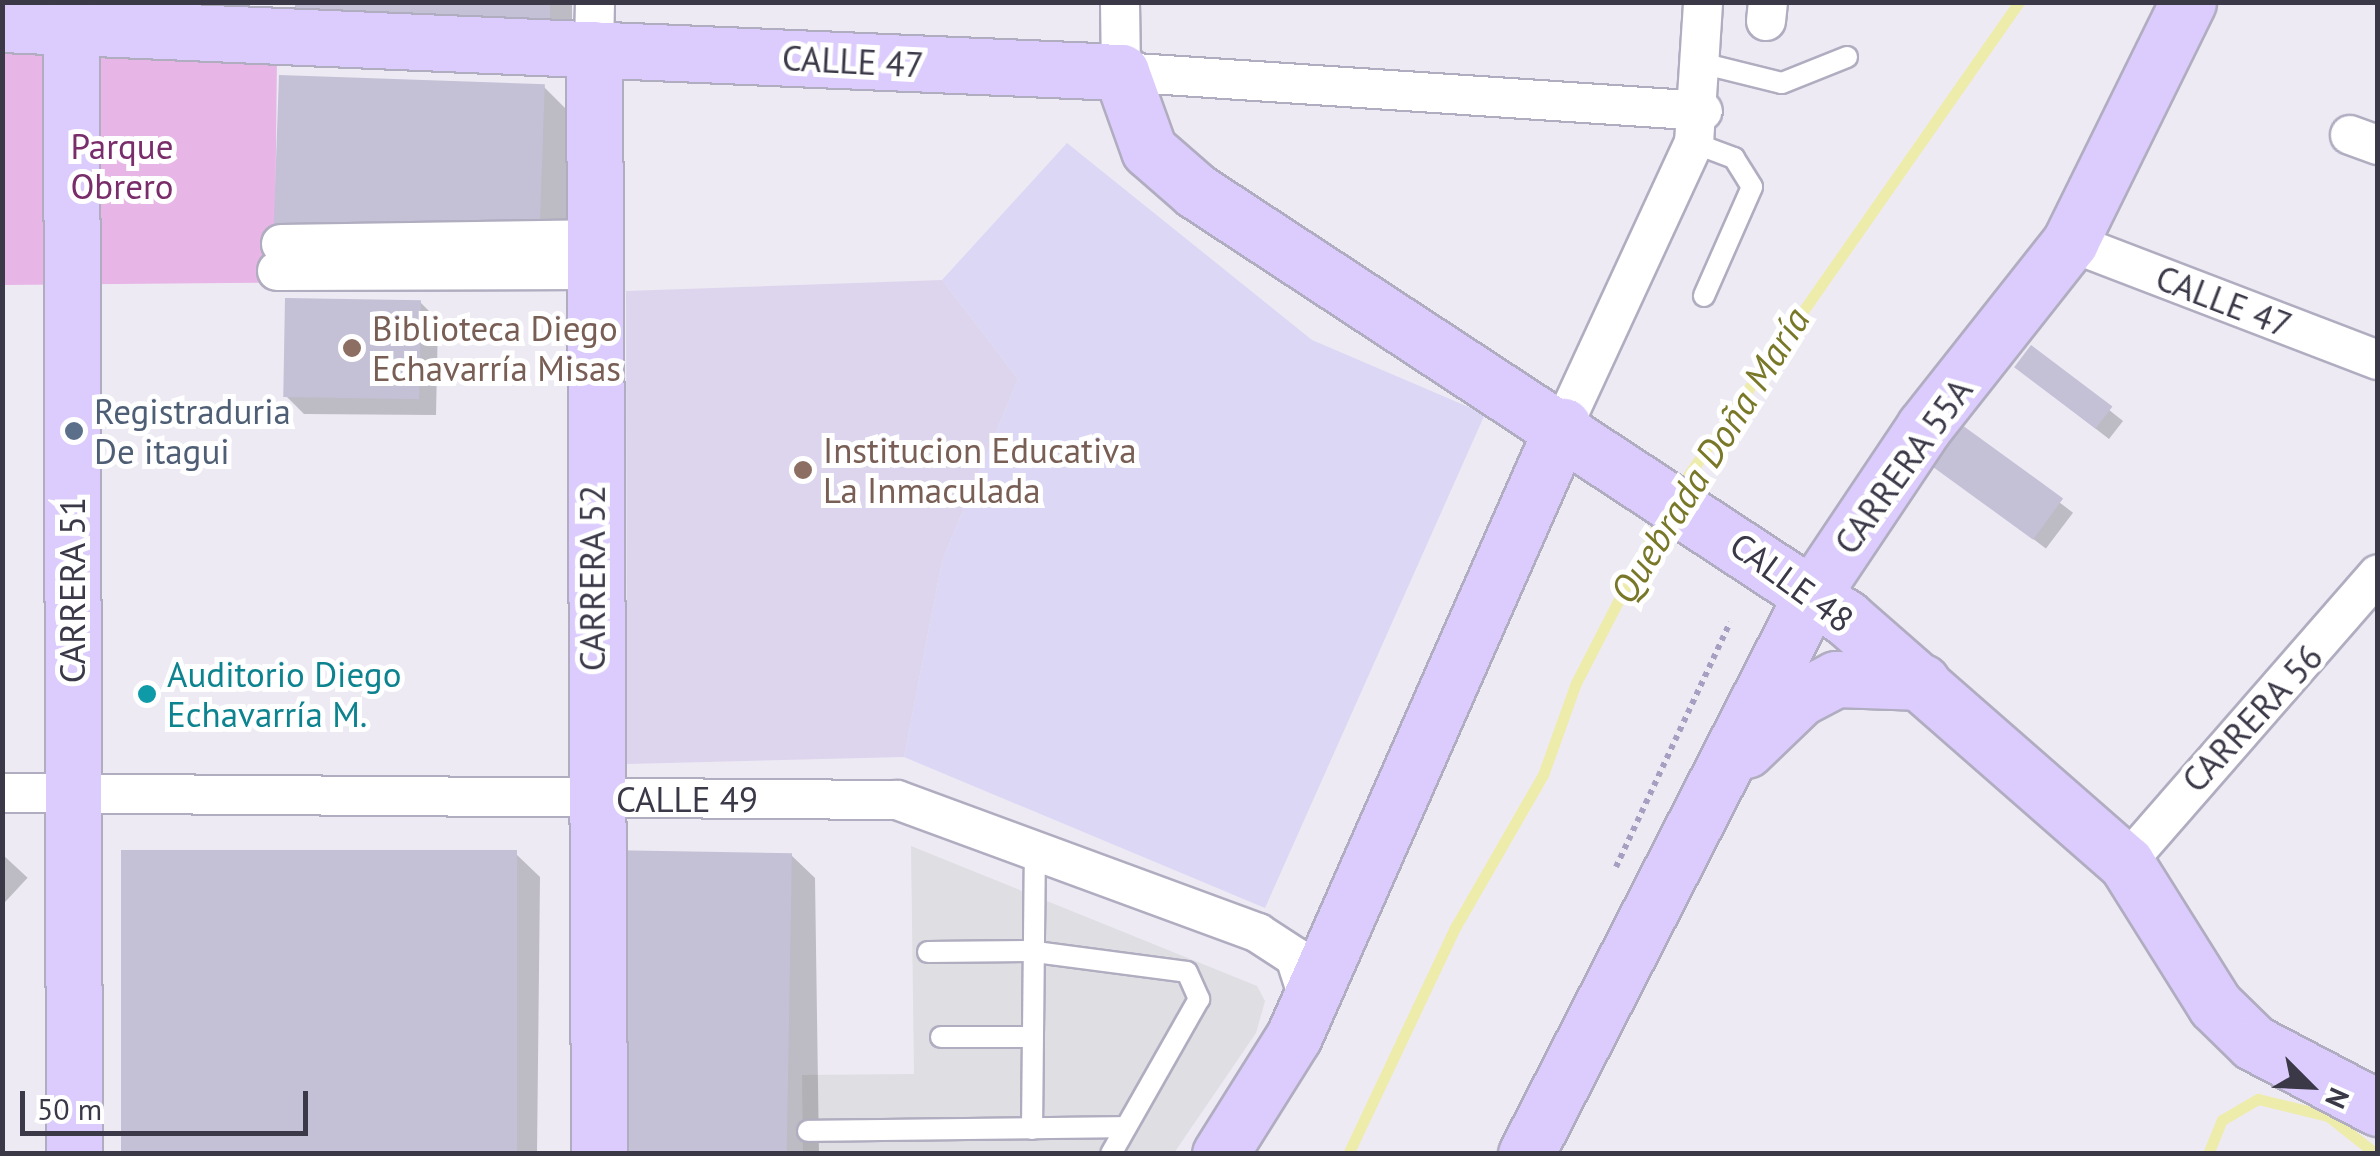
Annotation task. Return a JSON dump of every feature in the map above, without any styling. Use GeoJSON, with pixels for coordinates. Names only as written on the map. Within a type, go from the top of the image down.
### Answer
{"type":"FeatureCollection","features":[{"type":"Feature","properties":{"kind":"street"},"geometry":{"type":"LineString","coordinates":[[1120,2],[1121,72]]}},
{"type":"Feature","properties":{"kind":"street"},"geometry":{"type":"LineString","coordinates":[[1220,1154],[1309,1000],[1584,439],[1698,127],[1705,64],[1704,2]]}},
{"type":"Feature","properties":{"kind":"street","name":"CARRERA 55A"},"geometry":{"type":"LineString","coordinates":[[1526,1154],[1814,593],[1924,427],[2070,242],[2188,2]]}},
{"type":"Feature","properties":{"kind":"street","name":"CALLE 47"},"geometry":{"type":"LineString","coordinates":[[2,24],[71,26],[253,18],[594,26],[1698,127]]}},
{"type":"Feature","properties":{"kind":"street","name":"CARRERA 51"},"geometry":{"type":"LineString","coordinates":[[71,26],[74,1154]]}},
{"type":"Feature","properties":{"kind":"street","name":"CARRERA 52"},"geometry":{"type":"LineString","coordinates":[[594,26],[592,799],[599,1154]]}},
{"type":"Feature","properties":{"kind":"street","name":"CALLE 48"},"geometry":{"type":"LineString","coordinates":[[1121,72],[1149,150],[1196,192],[1584,439],[1814,593],[1922,682],[2126,863],[2215,1005],[2254,1043],[2378,1108]]}},
{"type":"Feature","properties":{"kind":"street","name":"CALLE 47"},"geometry":{"type":"LineString","coordinates":[[2070,242],[2378,360]]}},
{"type":"Feature","properties":{"kind":"street"},"geometry":{"type":"LineString","coordinates":[[279,258],[592,254]]}},
{"type":"Feature","properties":{"kind":"street","name":"CARRERA 56"},"geometry":{"type":"LineString","coordinates":[[2126,863],[2378,574]]}},
{"type":"Feature","properties":{"kind":"street"},"geometry":{"type":"LineString","coordinates":[[1718,778],[1800,698],[1836,679],[1922,682]]}},
{"type":"Feature","properties":{"kind":"street","name":"CALLE 49"},"geometry":{"type":"LineString","coordinates":[[2,792],[897,800],[1258,933],[1295,957],[1309,1000]]}},
{"type":"Feature","properties":{"kind":"lane"},"geometry":{"type":"LineString","coordinates":[[1705,64],[1782,84],[1847,57]]}},
{"type":"Feature","properties":{"kind":"lane"},"geometry":{"type":"LineString","coordinates":[[1698,127],[1734,158],[1752,186],[1704,296]]}},
{"type":"Feature","properties":{"kind":"lane"},"geometry":{"type":"LineString","coordinates":[[1032,1129],[1028,952],[1034,852]]}},
{"type":"Feature","properties":{"kind":"lane"},"geometry":{"type":"LineString","coordinates":[[928,952],[1028,952],[1172,964],[1197,984],[1192,1014],[1111,1154]]}},
{"type":"Feature","properties":{"kind":"lane"},"geometry":{"type":"LineString","coordinates":[[941,1037],[1032,1037]]}},
{"type":"Feature","properties":{"kind":"lane"},"geometry":{"type":"LineString","coordinates":[[808,1131],[1125,1128]]}},
{"type":"Feature","properties":{"kind":"shaded area"},"geometry":{"type":"Polygon","coordinates":[[[1067,143],[1312,340],[1485,414],[1265,908],[904,757],[942,561],[1018,379],[942,280],[1067,143]]]}},
{"type":"Feature","properties":{"kind":"shaded area","name":"Institucion Educativa La Inmaculada"},"geometry":{"type":"Polygon","coordinates":[[[942,280],[1018,379],[942,561],[904,757],[627,764],[626,291],[942,280]]]}},
{"type":"Feature","properties":{"kind":"shaded area"},"geometry":{"type":"Polygon","coordinates":[[[911,846],[1257,986],[1265,1001],[1256,1033],[1174,1153],[803,1153],[802,1075],[914,1074],[911,846]]]}},
{"type":"Feature","properties":{"kind":"green space","name":"Parque Obrero"},"geometry":{"type":"Polygon","coordinates":[[[2,43],[277,53],[275,241],[582,280],[3,285],[2,43]]]}},
{"type":"Feature","properties":{"kind":"building"},"geometry":{"type":"Polygon","coordinates":[[[295,2],[550,2],[550,20],[295,24],[295,2]]]}},
{"type":"Feature","properties":{"kind":"building"},"geometry":{"type":"Polygon","coordinates":[[[279,75],[545,84],[539,251],[273,242],[279,75]]]}},
{"type":"Feature","properties":{"kind":"building","name":"Biblioteca Diego Echavarría Misas"},"geometry":{"type":"Polygon","coordinates":[[[285,298],[421,300],[419,399],[283,397],[285,298]]]}},
{"type":"Feature","properties":{"kind":"building"},"geometry":{"type":"Polygon","coordinates":[[[2031,345],[2112,406],[2096,429],[2014,367],[2031,345]]]}},
{"type":"Feature","properties":{"kind":"building"},"geometry":{"type":"Polygon","coordinates":[[[1962,425],[2063,498],[2033,540],[1932,466],[1962,425]]]}},
{"type":"Feature","properties":{"kind":"building"},"geometry":{"type":"Polygon","coordinates":[[[121,850],[517,850],[517,1154],[121,1154],[121,850]]]}},
{"type":"Feature","properties":{"kind":"building"},"geometry":{"type":"Polygon","coordinates":[[[604,850],[792,853],[787,1154],[599,1154],[604,850]]]}},
{"type":"Feature","properties":{"kind":"waterway","name":"Quebrada Doña María"},"geometry":{"type":"LineString","coordinates":[[1678,490],[2019,2]]}},
{"type":"Feature","properties":{"kind":"waterway","name":"Quebrada Doña María"},"geometry":{"type":"LineString","coordinates":[[1348,1154],[1456,926],[1543,775],[1576,683],[1663,514]]}},
{"type":"Feature","properties":{"kind":"waterway"},"geometry":{"type":"LineString","coordinates":[[2208,1154],[2222,1120],[2258,1099],[2328,1116],[2376,1154]]}},
{"type":"Feature","properties":{"kind":"place","name":"Biblioteca Diego Echavarría Misas"},"geometry":{"type":"Point","coordinates":[352,348]}},
{"type":"Feature","properties":{"kind":"place","name":"Registraduria De itagui"},"geometry":{"type":"Point","coordinates":[74,431]}},
{"type":"Feature","properties":{"kind":"place","name":"Institucion Educativa La Inmaculada"},"geometry":{"type":"Point","coordinates":[803,470]}},
{"type":"Feature","properties":{"kind":"place","name":"Auditorio Diego Echavarría M."},"geometry":{"type":"Point","coordinates":[147,694]}}]}
